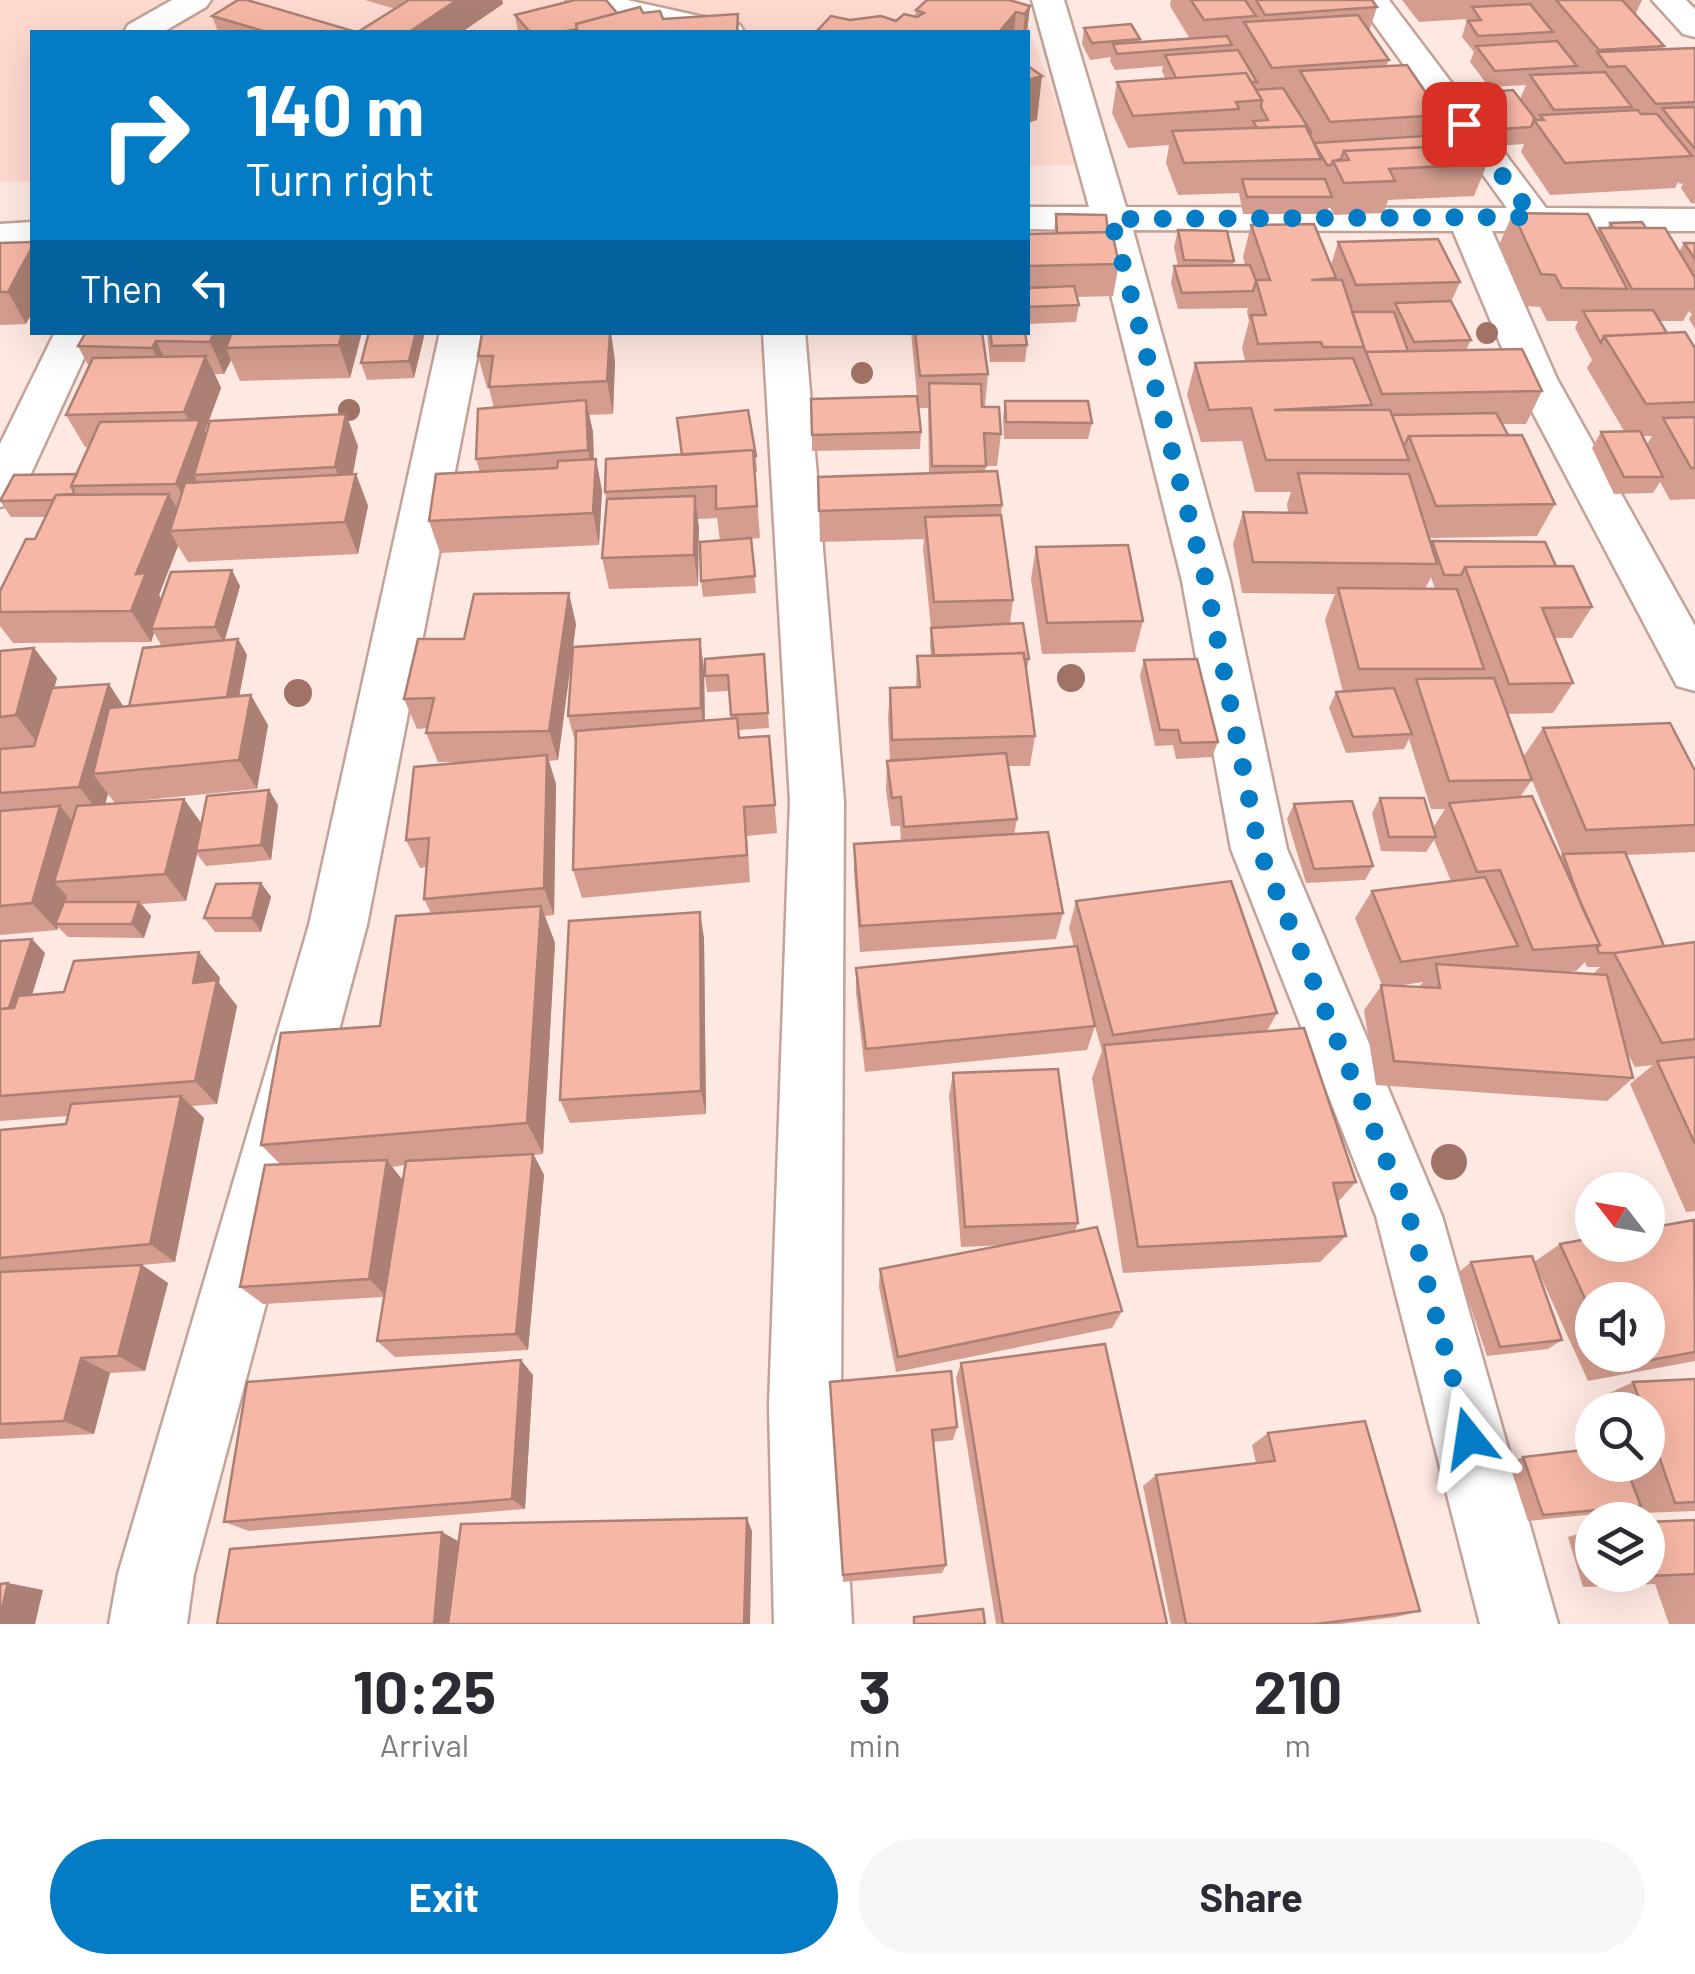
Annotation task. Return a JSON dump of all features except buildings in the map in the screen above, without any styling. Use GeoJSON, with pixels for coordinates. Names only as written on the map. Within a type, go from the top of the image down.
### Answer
{"type":"FeatureCollection","features":[{"type":"Feature","properties":{"kind":"street"},"geometry":{"type":"LineString","coordinates":[[143,30],[195,0]]}},
{"type":"Feature","properties":{"kind":"street"},"geometry":{"type":"LineString","coordinates":[[583,0],[719,30]]}},
{"type":"Feature","properties":{"kind":"street"},"geometry":{"type":"LineString","coordinates":[[1048,0],[1111,219],[1206,581],[1259,849],[1409,1216],[1519,1624]]}},
{"type":"Feature","properties":{"kind":"street"},"geometry":{"type":"LineString","coordinates":[[1374,0],[1533,217]]}},
{"type":"Feature","properties":{"kind":"street"},"geometry":{"type":"LineString","coordinates":[[1668,0],[1695,28]]}},
{"type":"Feature","properties":{"kind":"street"},"geometry":{"type":"LineString","coordinates":[[1030,218],[1695,220]]}},
{"type":"Feature","properties":{"kind":"street"},"geometry":{"type":"LineString","coordinates":[[1466,218],[1489,263],[1536,380],[1695,672]]}},
{"type":"Feature","properties":{"kind":"street"},"geometry":{"type":"LineString","coordinates":[[0,236],[30,234]]}},
{"type":"Feature","properties":{"kind":"street"},"geometry":{"type":"LineString","coordinates":[[0,491],[75,335]]}},
{"type":"Feature","properties":{"kind":"street"},"geometry":{"type":"LineString","coordinates":[[148,1624],[161,1554],[338,926],[460,335]]}},
{"type":"Feature","properties":{"kind":"street"},"geometry":{"type":"LineString","coordinates":[[784,335],[817,801],[804,1406],[813,1624]]}},
{"type":"Feature","properties":{"kind":"shaded area"},"geometry":{"type":"Polygon","coordinates":[[[0,0],[1019,0],[1030,30],[30,30],[30,182],[0,182],[0,0]]]}},
{"type":"Feature","properties":{"kind":"shaded area"},"geometry":{"type":"Polygon","coordinates":[[[1030,31],[1078,165],[1030,166],[1030,31]]]}},
{"type":"Feature","properties":{"kind":"route"},"geometry":{"type":"LineString","coordinates":[[1464,124],[1533,217],[1111,219],[1206,581],[1259,849],[1409,1216],[1469,1438]]}}]}
